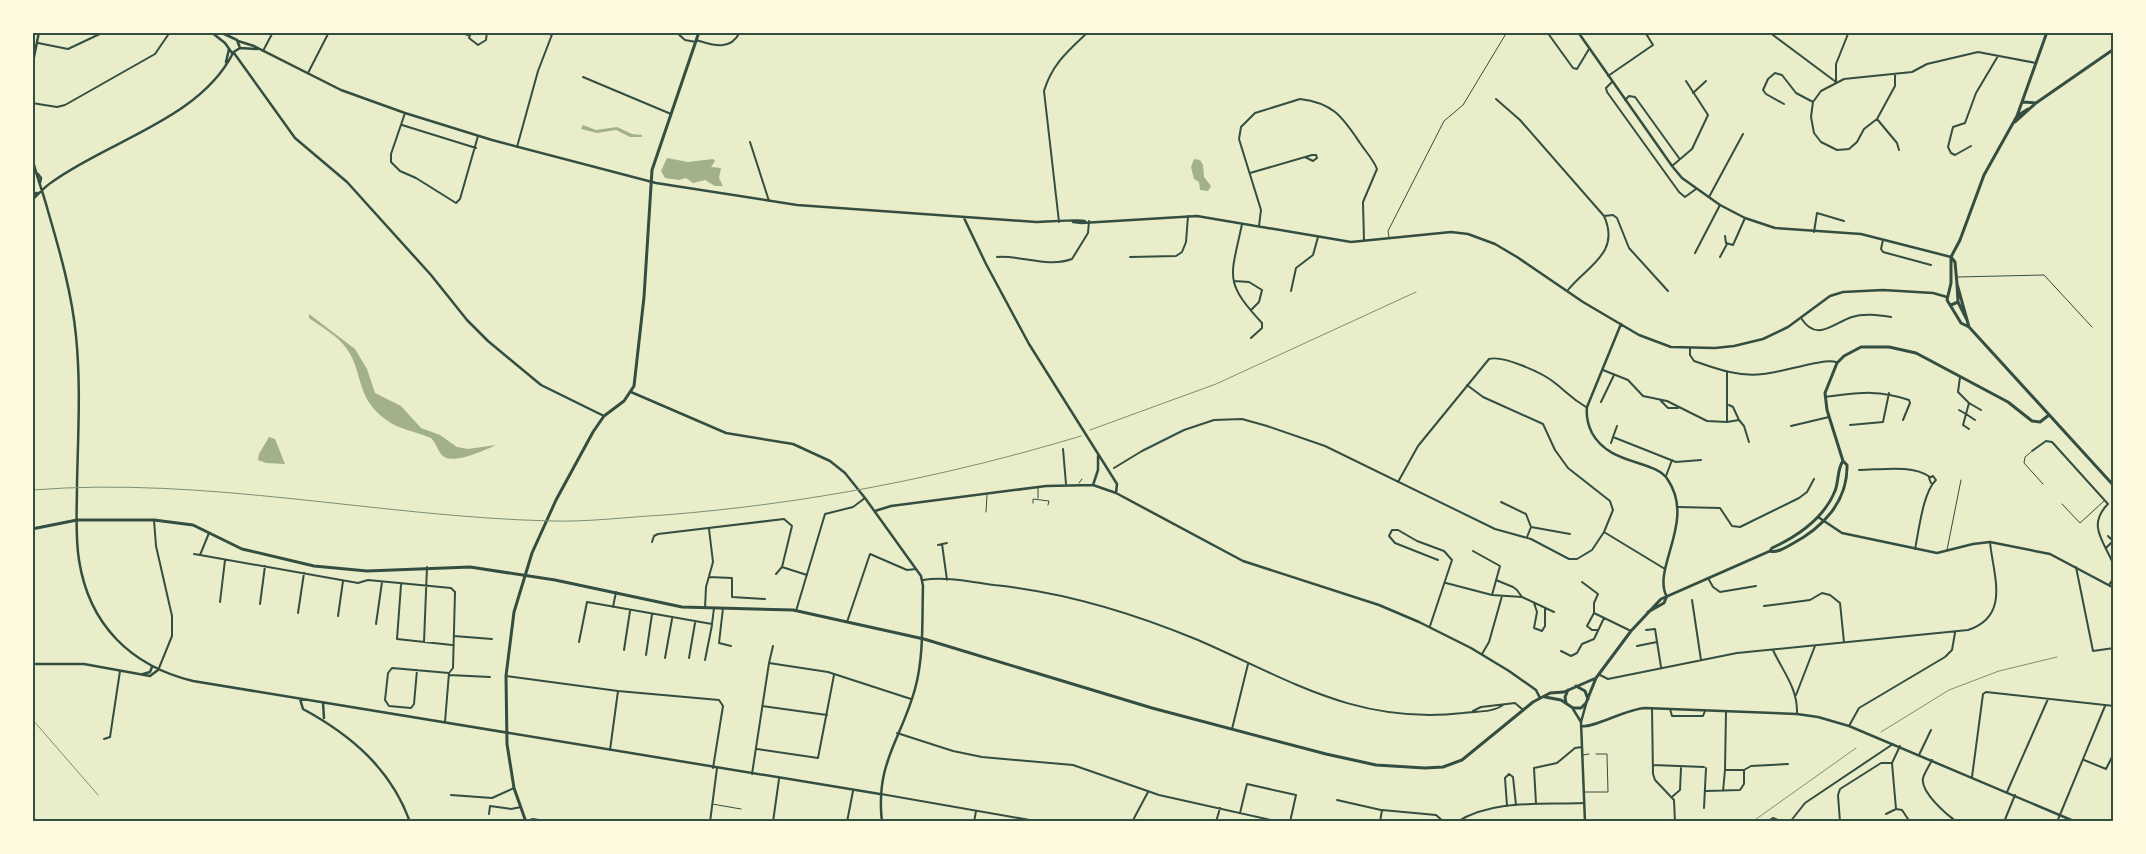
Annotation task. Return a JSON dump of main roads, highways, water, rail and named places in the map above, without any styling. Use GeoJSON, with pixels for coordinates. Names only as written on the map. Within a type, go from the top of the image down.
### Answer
{"type":"FeatureCollection","features":[{"type":"Feature","properties":{"kind":"main road"},"geometry":{"type":"LineString","coordinates":[[526,821],[509,768],[506,733],[506,676],[511,625],[524,576],[548,514],[604,416],[624,401],[631,392],[637,374],[650,182],[656,155],[699,32]]}},
{"type":"Feature","properties":{"kind":"main road"},"geometry":{"type":"LineString","coordinates":[[2047,32],[2023,102],[2013,124],[1984,175],[1960,240],[1951,256],[1948,296],[1961,323],[1969,327],[2114,486]]}},
{"type":"Feature","properties":{"kind":"main road"},"geometry":{"type":"LineString","coordinates":[[2013,124],[2036,103],[2114,49]]}},
{"type":"Feature","properties":{"kind":"main road"},"geometry":{"type":"LineString","coordinates":[[2023,102],[2036,103]]}},
{"type":"Feature","properties":{"kind":"main road"},"geometry":{"type":"LineString","coordinates":[[2017,116],[2031,108]]}},
{"type":"Feature","properties":{"kind":"main road"},"geometry":{"type":"LineString","coordinates":[[1951,256],[1955,262],[1957,278],[1956,295],[1967,321]]}},
{"type":"Feature","properties":{"kind":"main road"},"geometry":{"type":"LineString","coordinates":[[1957,284],[1969,327]]}},
{"type":"Feature","properties":{"kind":"main road"},"geometry":{"type":"LineString","coordinates":[[1948,296],[1956,295]]}},
{"type":"Feature","properties":{"kind":"main road"},"geometry":{"type":"LineString","coordinates":[[1951,305],[1958,302]]}},
{"type":"Feature","properties":{"kind":"main road"},"geometry":{"type":"LineString","coordinates":[[1770,551],[1774,552],[1796,541],[1823,522],[1834,508],[1844,490],[1847,465],[1843,461],[1829,417],[1825,397],[1829,380],[1837,362],[1849,352],[1861,347],[1888,347],[1918,354],[2009,402],[2032,421],[2040,422],[2049,415]]}},
{"type":"Feature","properties":{"kind":"main road"},"geometry":{"type":"LineString","coordinates":[[32,529],[77,520],[154,520],[193,525],[242,549],[314,566],[366,571],[470,566],[616,592],[674,606],[705,609],[796,611],[921,638],[1143,705],[1368,763],[1436,768],[1450,765],[1468,757],[1540,698],[1550,693],[1563,692],[1596,678],[1631,631],[1648,612],[1664,603],[1667,597],[1770,551],[1794,536],[1818,517],[1832,496],[1837,484],[1839,466],[1843,461]]}},
{"type":"Feature","properties":{"kind":"main road"},"geometry":{"type":"LineString","coordinates":[[1545,697],[1561,700],[1570,706],[1581,708],[1587,702],[1596,678]]}},
{"type":"Feature","properties":{"kind":"main road"},"geometry":{"type":"LineString","coordinates":[[1576,686],[1585,690],[1587,702]]}},
{"type":"Feature","properties":{"kind":"main road"},"geometry":{"type":"LineString","coordinates":[[1569,689],[1565,697],[1570,706]]}},
{"type":"Feature","properties":{"kind":"railway"},"geometry":{"type":"LineString","coordinates":[[1090,430],[1216,384],[1416,292]]}},
{"type":"Feature","properties":{"kind":"railway"},"geometry":{"type":"LineString","coordinates":[[32,490],[97,487],[163,488],[487,518],[552,521],[594,520],[770,504],[875,487],[978,464],[1081,436]]}},
{"type":"Feature","properties":{"kind":"railway"},"geometry":{"type":"LineString","coordinates":[[1881,732],[1949,690],[1999,671],[2057,657]]}},
{"type":"Feature","properties":{"kind":"railway"},"geometry":{"type":"LineString","coordinates":[[32,719],[98,795]]}},
{"type":"Feature","properties":{"kind":"railway"},"geometry":{"type":"LineString","coordinates":[[1752,822],[1856,748]]}}]}
